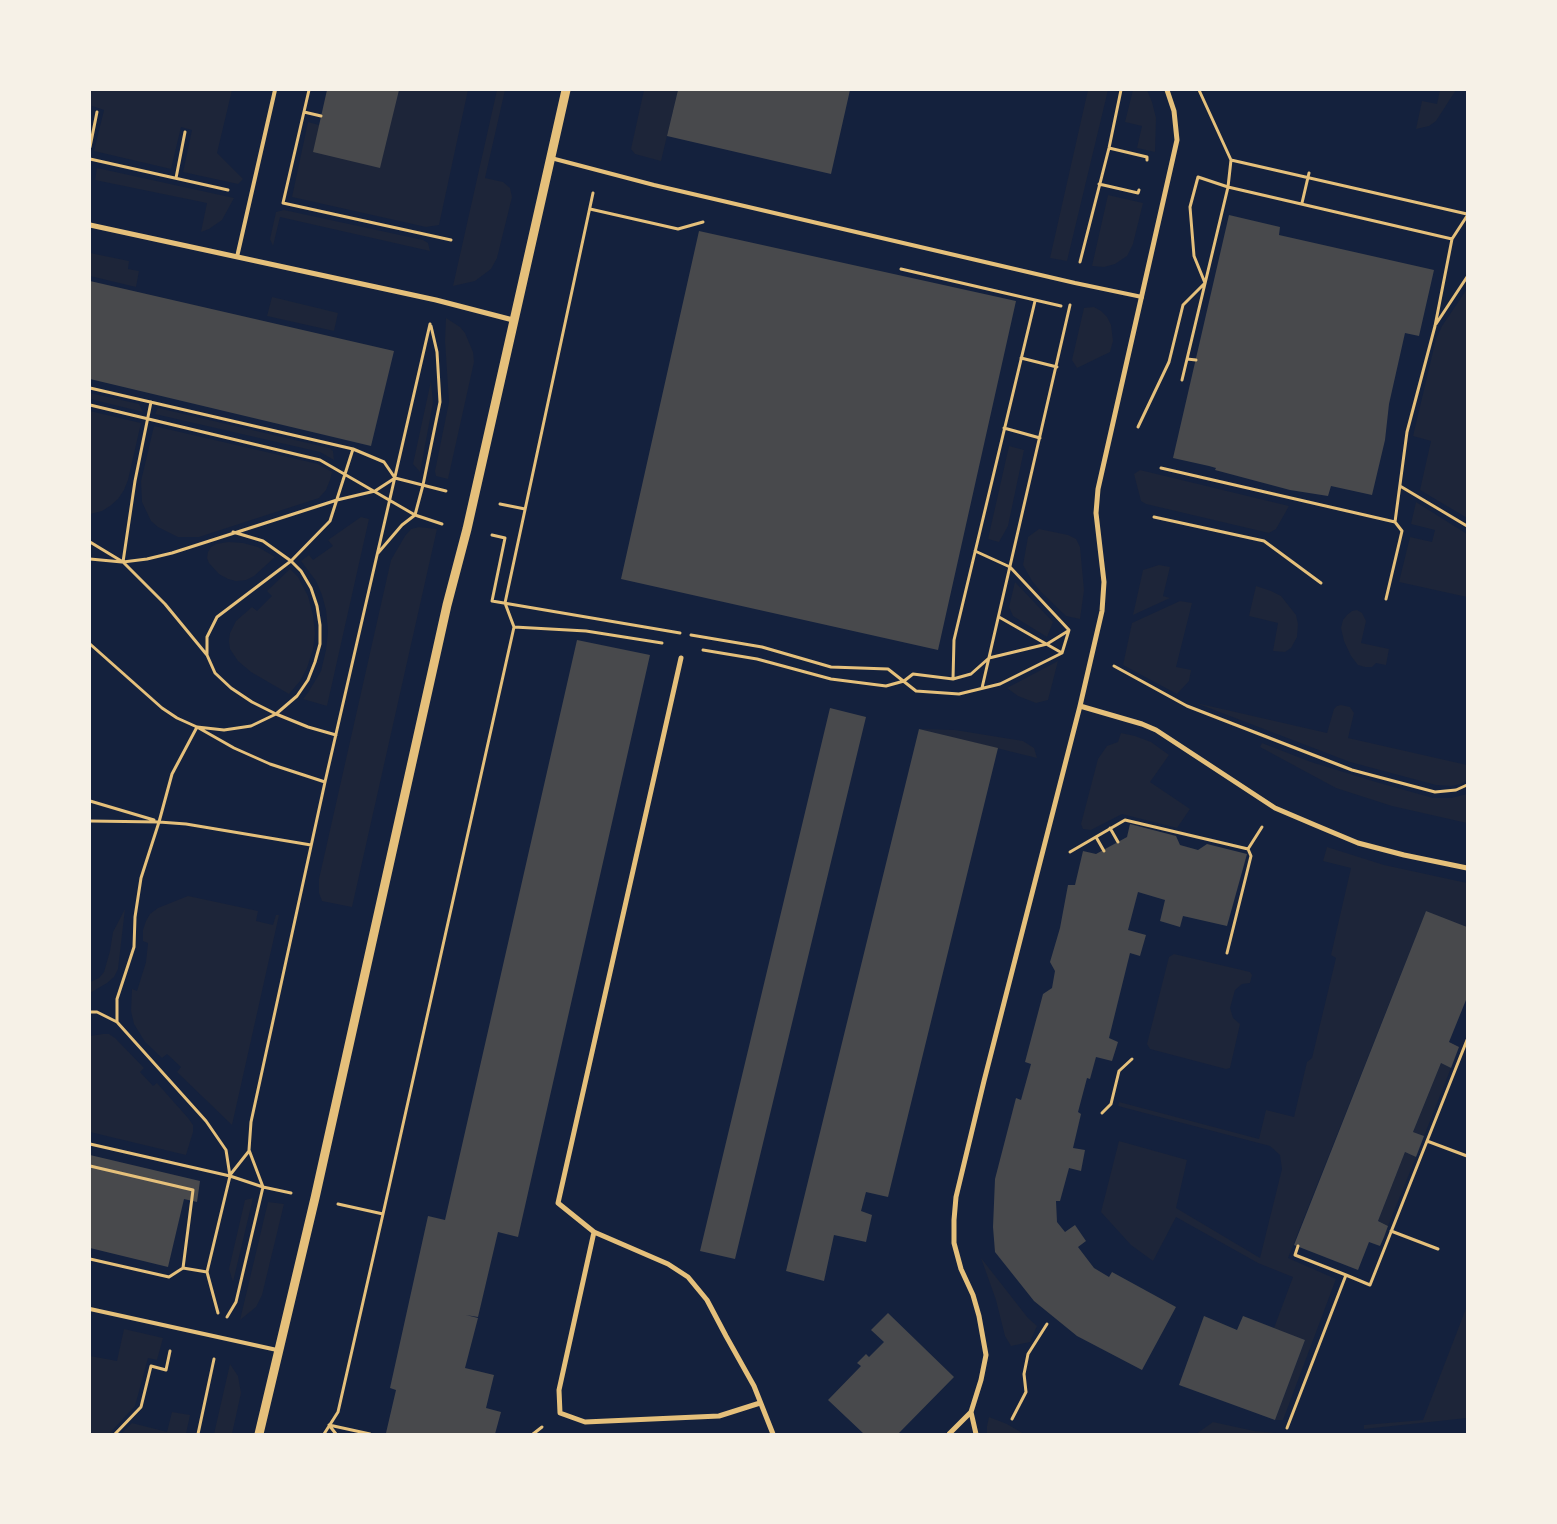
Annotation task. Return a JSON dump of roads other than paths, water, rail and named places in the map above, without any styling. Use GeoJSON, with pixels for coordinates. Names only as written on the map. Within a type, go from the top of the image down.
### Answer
{"type":"FeatureCollection","features":[{"type":"Feature","properties":{"kind":"street"},"geometry":{"type":"LineString","coordinates":[[259,1434],[277,1350],[315,1198],[566,90]]}},
{"type":"Feature","properties":{"kind":"street"},"geometry":{"type":"LineString","coordinates":[[949,1434],[971,1412],[981,1380],[986,1355],[979,1316],[973,1296],[961,1269],[954,1243],[956,1197],[970,1135],[1080,706],[1102,611],[1102,555],[1096,513],[1098,489],[1177,140],[1174,111],[1167,90]]}},
{"type":"Feature","properties":{"kind":"street"},"geometry":{"type":"LineString","coordinates":[[90,225],[436,300],[513,320]]}},
{"type":"Feature","properties":{"kind":"street"},"geometry":{"type":"LineString","coordinates":[[682,658],[558,1203],[594,1232],[668,1264],[688,1277],[707,1300],[754,1386],[773,1434]]}},
{"type":"Feature","properties":{"kind":"street"},"geometry":{"type":"LineString","coordinates":[[1080,706],[1156,730],[1275,808],[1358,842],[1404,855],[1467,868]]}},
{"type":"Feature","properties":{"kind":"street"},"geometry":{"type":"LineString","coordinates":[[594,1232],[558,1390],[560,1413],[584,1422],[719,1416],[760,1403]]}},
{"type":"Feature","properties":{"kind":"street"},"geometry":{"type":"LineString","coordinates":[[971,1412],[976,1434]]}},
{"type":"Feature","properties":{"kind":"lane"},"geometry":{"type":"LineString","coordinates":[[237,257],[275,90]]}},
{"type":"Feature","properties":{"kind":"lane"},"geometry":{"type":"LineString","coordinates":[[550,158],[654,185],[1142,297]]}},
{"type":"Feature","properties":{"kind":"lane"},"geometry":{"type":"LineString","coordinates":[[90,1309],[277,1350]]}}]}
